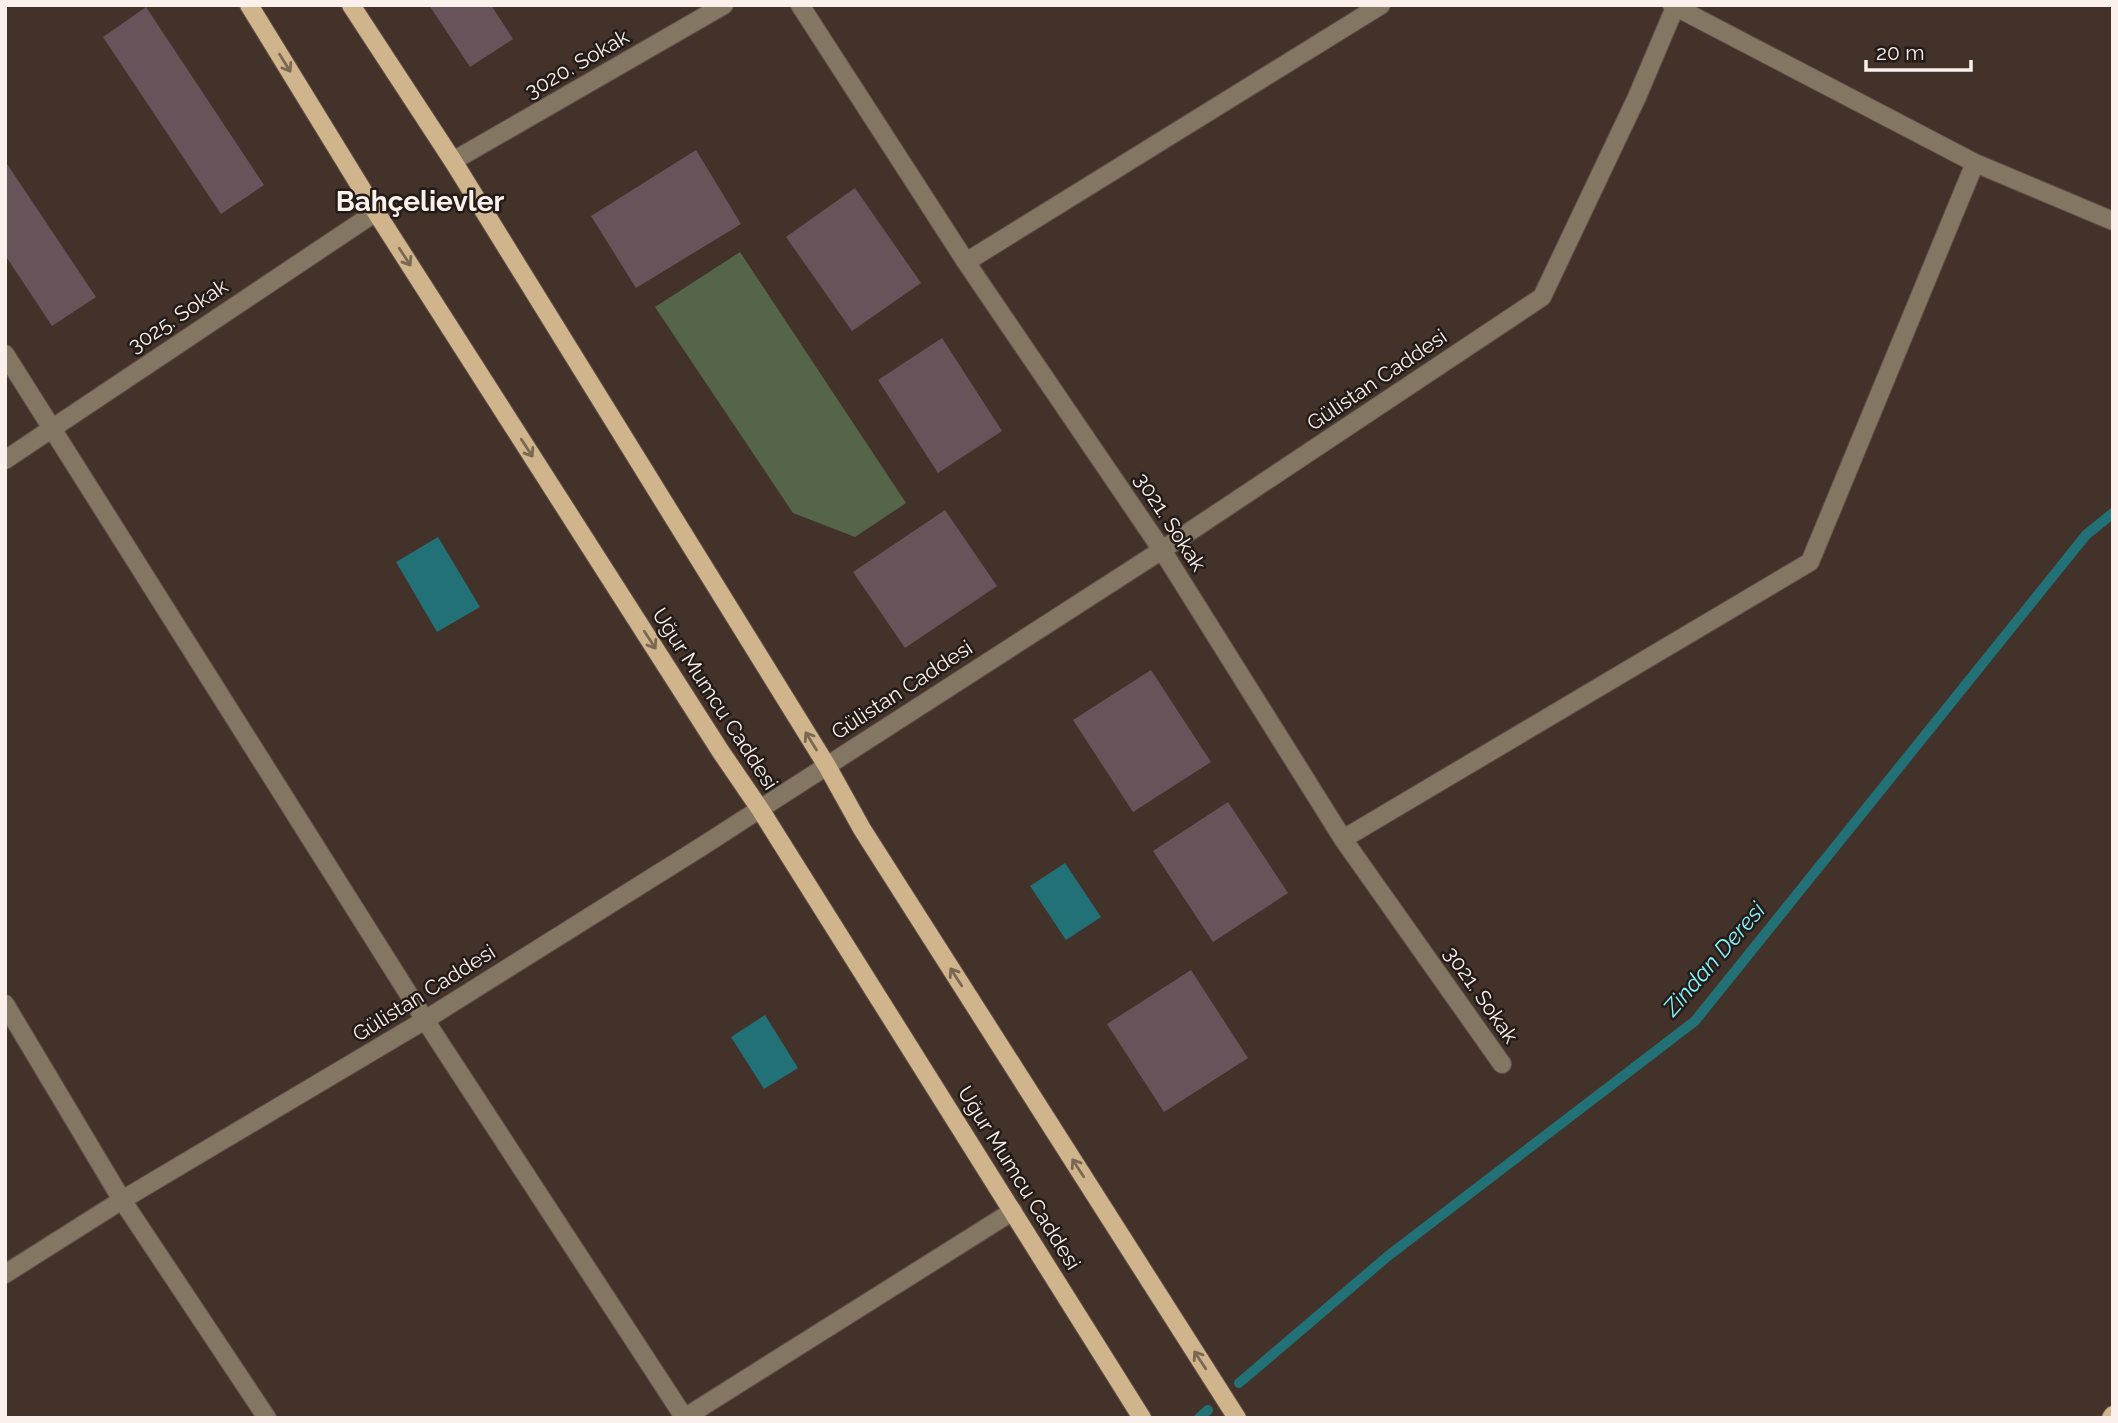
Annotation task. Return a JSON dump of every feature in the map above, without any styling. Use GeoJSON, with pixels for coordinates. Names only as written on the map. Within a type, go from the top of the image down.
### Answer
{"type":"FeatureCollection","features":[{"type":"Feature","properties":{"kind":"main road","name":"Uğur Mumcu Caddesi"},"geometry":{"type":"LineString","coordinates":[[249,5],[376,212],[760,809],[1142,1418]]}},
{"type":"Feature","properties":{"kind":"main road"},"geometry":{"type":"LineString","coordinates":[[351,5],[453,161],[827,766],[877,853],[1237,1418]]}},
{"type":"Feature","properties":{"kind":"street","name":"3020. Sokak"},"geometry":{"type":"LineString","coordinates":[[453,161],[724,5]]}},
{"type":"Feature","properties":{"kind":"street","name":"3021. Sokak"},"geometry":{"type":"LineString","coordinates":[[800,5],[966,262],[1162,550],[1343,839],[1502,1064]]}},
{"type":"Feature","properties":{"kind":"street"},"geometry":{"type":"LineString","coordinates":[[966,262],[1381,5]]}},
{"type":"Feature","properties":{"kind":"street"},"geometry":{"type":"LineString","coordinates":[[1674,6],[1975,163],[2113,220]]}},
{"type":"Feature","properties":{"kind":"street","name":"Gülistan Caddesi"},"geometry":{"type":"LineString","coordinates":[[5,1274],[122,1200],[425,1020],[760,809],[1162,550],[1542,297],[1637,97],[1674,6]]}},
{"type":"Feature","properties":{"kind":"street"},"geometry":{"type":"LineString","coordinates":[[1343,839],[1810,562],[1975,163]]}},
{"type":"Feature","properties":{"kind":"street","name":"3025. Sokak"},"geometry":{"type":"LineString","coordinates":[[5,460],[376,212]]}},
{"type":"Feature","properties":{"kind":"street"},"geometry":{"type":"LineString","coordinates":[[5,354],[425,1020],[684,1418],[1013,1211]]}},
{"type":"Feature","properties":{"kind":"street"},"geometry":{"type":"LineString","coordinates":[[5,1004],[122,1200],[267,1418]]}},
{"type":"Feature","properties":{"kind":"green space"},"geometry":{"type":"Polygon","coordinates":[[[740,252],[906,503],[855,537],[793,513],[655,307],[740,252]]]}},
{"type":"Feature","properties":{"kind":"water"},"geometry":{"type":"Polygon","coordinates":[[[438,537],[480,607],[437,632],[396,562],[438,537]]]}},
{"type":"Feature","properties":{"kind":"water"},"geometry":{"type":"Polygon","coordinates":[[[1065,863],[1101,917],[1066,940],[1030,886],[1065,863]]]}},
{"type":"Feature","properties":{"kind":"water"},"geometry":{"type":"Polygon","coordinates":[[[765,1015],[798,1068],[764,1089],[731,1037],[765,1015]]]}},
{"type":"Feature","properties":{"kind":"building"},"geometry":{"type":"Polygon","coordinates":[[[429,5],[491,5],[513,39],[470,67],[429,5]]]}},
{"type":"Feature","properties":{"kind":"building"},"geometry":{"type":"Polygon","coordinates":[[[146,7],[264,185],[221,214],[103,37],[146,7]]]}},
{"type":"Feature","properties":{"kind":"building"},"geometry":{"type":"Polygon","coordinates":[[[696,150],[741,224],[636,288],[591,216],[696,150]]]}},
{"type":"Feature","properties":{"kind":"building"},"geometry":{"type":"Polygon","coordinates":[[[5,161],[96,297],[52,326],[5,255],[5,161]]]}},
{"type":"Feature","properties":{"kind":"building"},"geometry":{"type":"Polygon","coordinates":[[[855,188],[921,283],[852,331],[786,237],[855,188]]]}},
{"type":"Feature","properties":{"kind":"building"},"geometry":{"type":"Polygon","coordinates":[[[942,338],[1002,431],[938,473],[878,380],[942,338]]]}},
{"type":"Feature","properties":{"kind":"building"},"geometry":{"type":"Polygon","coordinates":[[[945,510],[997,586],[905,648],[853,572],[945,510]]]}},
{"type":"Feature","properties":{"kind":"building"},"geometry":{"type":"Polygon","coordinates":[[[1151,670],[1211,762],[1133,812],[1073,720],[1151,670]]]}},
{"type":"Feature","properties":{"kind":"building"},"geometry":{"type":"Polygon","coordinates":[[[1228,802],[1288,893],[1213,942],[1153,851],[1228,802]]]}},
{"type":"Feature","properties":{"kind":"building"},"geometry":{"type":"Polygon","coordinates":[[[1191,970],[1248,1058],[1164,1112],[1107,1024],[1191,970]]]}},
{"type":"Feature","properties":{"kind":"waterway","name":"Zindan Deresi"},"geometry":{"type":"LineString","coordinates":[[1239,1383],[1388,1256],[1695,1021],[2086,535],[2113,513]]}},
{"type":"Feature","properties":{"kind":"waterway","name":"Zindan Deresi"},"geometry":{"type":"LineString","coordinates":[[1199,1418],[1208,1410]]}},
{"type":"Feature","properties":{"kind":"district","name":"Bahçelievler"},"geometry":{"type":"Point","coordinates":[420,201]}}]}
